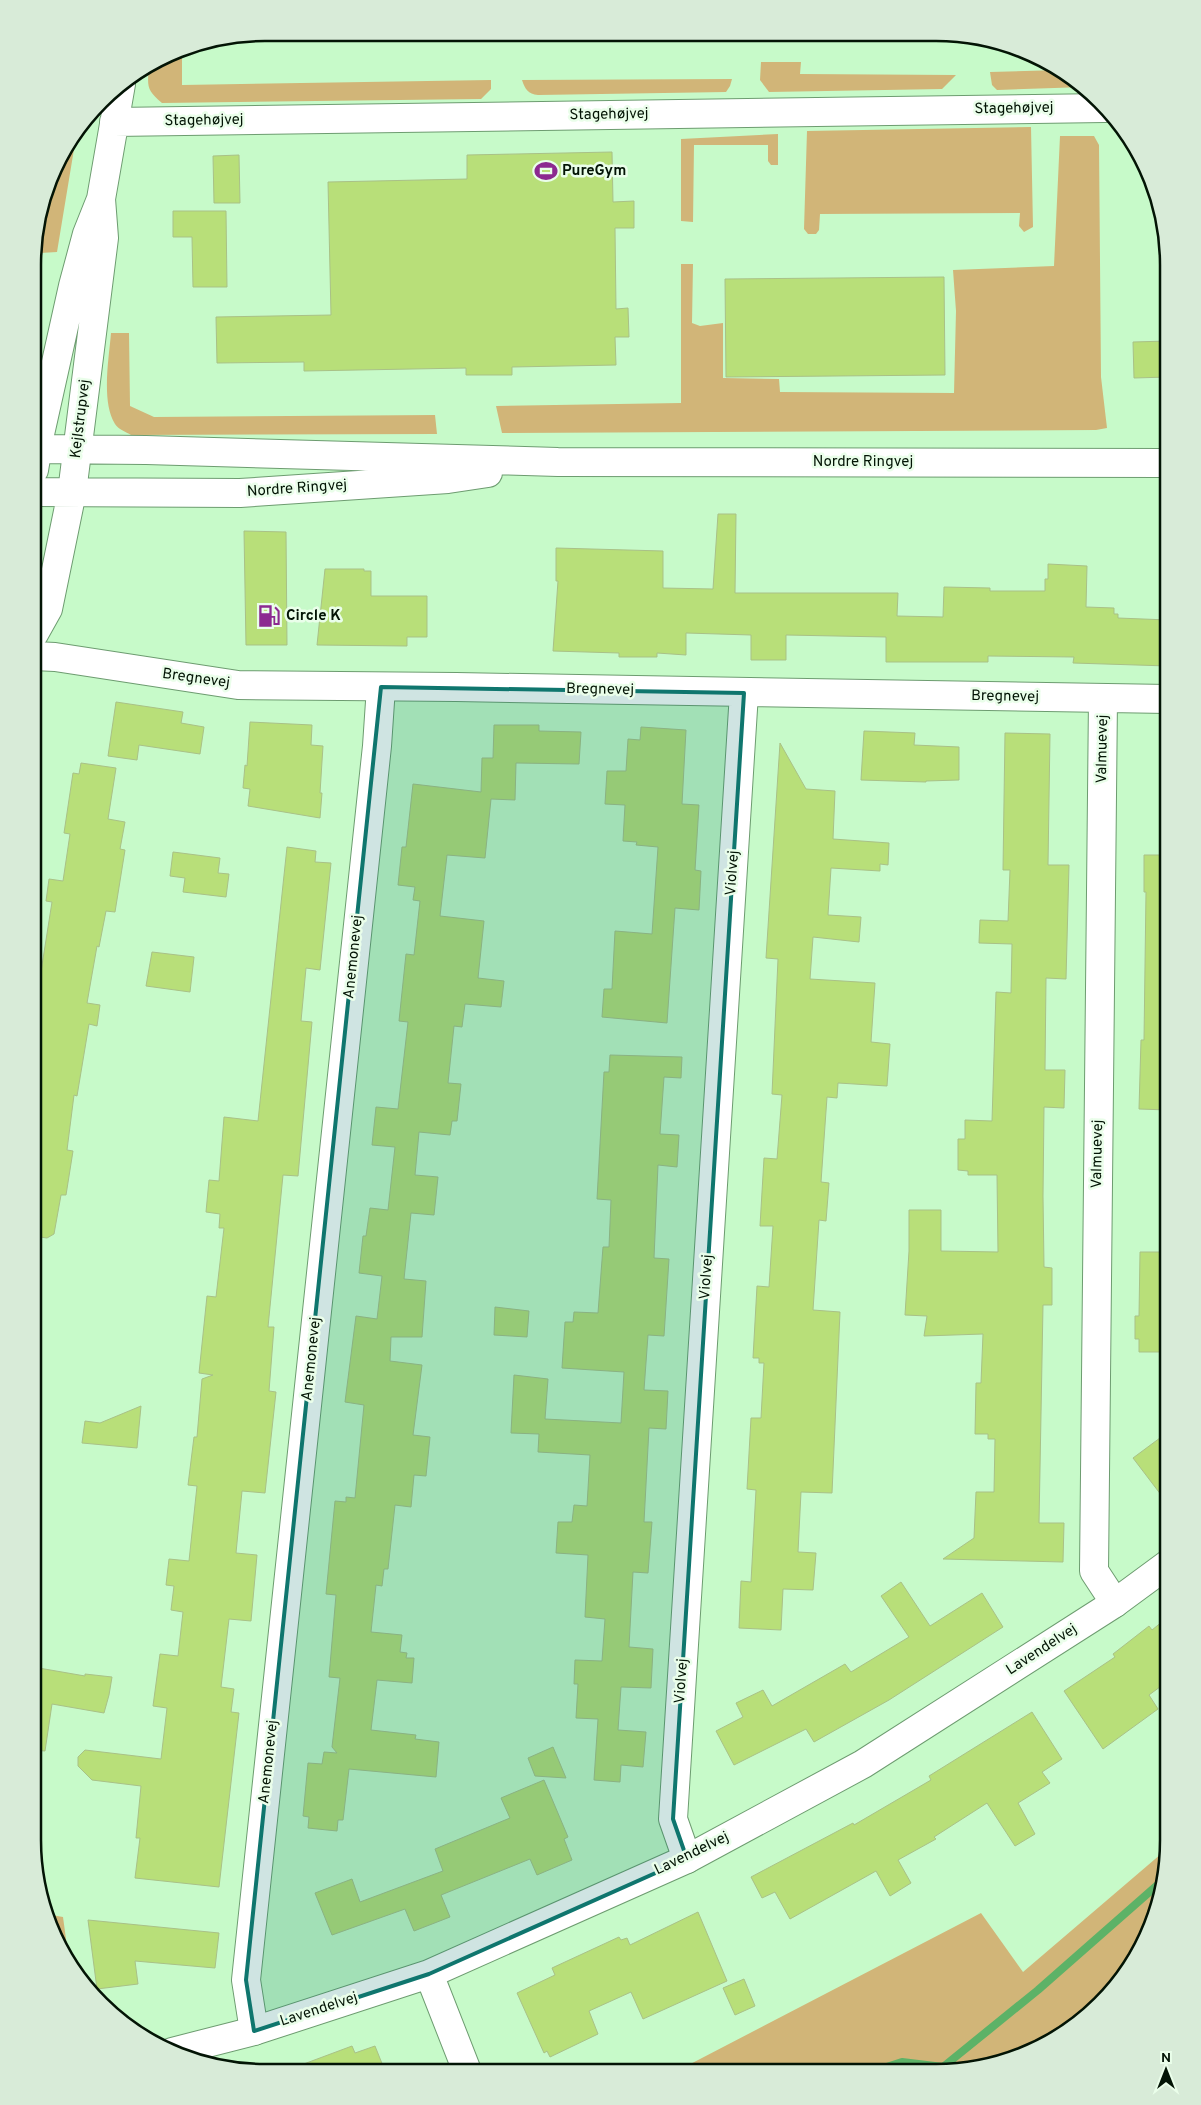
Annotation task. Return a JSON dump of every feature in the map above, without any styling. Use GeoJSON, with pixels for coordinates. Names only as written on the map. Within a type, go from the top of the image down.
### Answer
{"type":"FeatureCollection","features":[{"type":"Feature","properties":{"kind":"street","name":"Kejlstrupvej"},"geometry":{"type":"LineString","coordinates":[[41,429],[73,286],[87,234],[101,199],[119,95]]}},
{"type":"Feature","properties":{"kind":"street","name":"Stagehøjvej"},"geometry":{"type":"LineString","coordinates":[[114,122],[1095,108]]}},
{"type":"Feature","properties":{"kind":"street","name":"Kejlstrupvej"},"geometry":{"type":"LineString","coordinates":[[41,622],[48,609],[72,492],[104,238],[101,199]]}},
{"type":"Feature","properties":{"kind":"street","name":"Nordre Ringvej"},"geometry":{"type":"LineString","coordinates":[[41,455],[78,449],[558,462],[1160,463]]}},
{"type":"Feature","properties":{"kind":"street","name":"Nordre Ringvej"},"geometry":{"type":"LineString","coordinates":[[41,492],[240,493],[448,479],[558,462]]}},
{"type":"Feature","properties":{"kind":"street","name":"Bregnevej"},"geometry":{"type":"LineString","coordinates":[[41,656],[238,685],[1160,699]]}},
{"type":"Feature","properties":{"kind":"street","name":"Anemonevej"},"geometry":{"type":"LineString","coordinates":[[254,2031],[246,1980],[379,729],[381,687]]}},
{"type":"Feature","properties":{"kind":"street","name":"Violvej"},"geometry":{"type":"LineString","coordinates":[[686,1859],[673,1819],[744,693]]}},
{"type":"Feature","properties":{"kind":"street","name":"Valmuevej"},"geometry":{"type":"LineString","coordinates":[[1103,698],[1094,1572],[1115,1603]]}},
{"type":"Feature","properties":{"kind":"street","name":"Lavendelvej"},"geometry":{"type":"LineString","coordinates":[[184,2049],[254,2031],[429,1974],[686,1859],[863,1764],[1115,1603],[1160,1570]]}},
{"type":"Feature","properties":{"kind":"street"},"geometry":{"type":"LineString","coordinates":[[429,1974],[464,2064]]}},
{"type":"Feature","properties":{"kind":"highlighted area"},"geometry":{"type":"Polygon","coordinates":[[[381,687],[744,693],[673,1819],[687,1859],[429,1974],[254,2031],[246,1980],[381,687]]]}},
{"type":"Feature","properties":{"kind":"shaded area"},"geometry":{"type":"Polygon","coordinates":[[[182,57],[182,85],[491,80],[491,89],[481,99],[162,103],[153,95],[149,88],[148,74],[153,71],[182,57]]]}},
{"type":"Feature","properties":{"kind":"shaded area"},"geometry":{"type":"Polygon","coordinates":[[[761,62],[801,62],[800,74],[956,75],[942,89],[769,92],[760,80],[761,62]]]}},
{"type":"Feature","properties":{"kind":"shaded area"},"geometry":{"type":"Polygon","coordinates":[[[1047,70],[1073,87],[997,90],[992,85],[990,72],[1047,70]]]}},
{"type":"Feature","properties":{"kind":"shaded area"},"geometry":{"type":"Polygon","coordinates":[[[732,79],[726,92],[538,95],[532,94],[527,90],[522,80],[732,79]]]}},
{"type":"Feature","properties":{"kind":"shaded area"},"geometry":{"type":"Polygon","coordinates":[[[1031,127],[1033,227],[1024,232],[1019,226],[1020,213],[820,214],[819,230],[816,234],[808,234],[804,229],[807,131],[1031,127]]]}},
{"type":"Feature","properties":{"kind":"shaded area"},"geometry":{"type":"Polygon","coordinates":[[[778,134],[778,165],[771,165],[768,161],[768,145],[694,145],[693,222],[681,221],[681,139],[778,134]]]}},
{"type":"Feature","properties":{"kind":"shaded area"},"geometry":{"type":"Polygon","coordinates":[[[1060,136],[1094,136],[1099,145],[1101,377],[1107,428],[1096,430],[502,433],[496,406],[681,403],[681,264],[693,264],[692,323],[700,326],[723,323],[723,378],[779,379],[780,392],[954,393],[956,311],[953,270],[1054,266],[1060,136]]]}},
{"type":"Feature","properties":{"kind":"shaded area"},"geometry":{"type":"Polygon","coordinates":[[[74,148],[57,252],[42,253],[43,236],[53,193],[64,166],[74,148]]]}},
{"type":"Feature","properties":{"kind":"shaded area"},"geometry":{"type":"Polygon","coordinates":[[[111,333],[129,333],[130,406],[154,417],[435,415],[437,434],[131,435],[115,424],[108,404],[107,380],[111,333]]]}},
{"type":"Feature","properties":{"kind":"shaded area"},"geometry":{"type":"Polygon","coordinates":[[[1159,1856],[1152,1898],[1143,1926],[1130,1952],[1114,1976],[1072,2018],[1048,2034],[1022,2047],[994,2056],[965,2062],[936,2064],[690,2064],[981,1913],[1023,1972],[1159,1856]]]}},
{"type":"Feature","properties":{"kind":"shaded area"},"geometry":{"type":"Polygon","coordinates":[[[54,1916],[63,1917],[67,1944],[54,1916]]]}},
{"type":"Feature","properties":{"kind":"building"},"geometry":{"type":"Polygon","coordinates":[[[612,152],[613,202],[634,201],[634,228],[615,228],[616,309],[628,308],[629,337],[615,337],[616,365],[512,367],[512,375],[466,375],[466,368],[304,371],[304,362],[217,363],[216,317],[331,315],[328,182],[467,179],[467,155],[612,152]]]}},
{"type":"Feature","properties":{"kind":"building"},"geometry":{"type":"Polygon","coordinates":[[[239,155],[240,203],[214,203],[213,156],[239,155]]]}},
{"type":"Feature","properties":{"kind":"building"},"geometry":{"type":"Polygon","coordinates":[[[173,211],[226,211],[227,287],[193,287],[192,237],[173,237],[173,211]]]}},
{"type":"Feature","properties":{"kind":"building"},"geometry":{"type":"Polygon","coordinates":[[[944,277],[945,375],[726,377],[725,279],[944,277]]]}},
{"type":"Feature","properties":{"kind":"building"},"geometry":{"type":"Polygon","coordinates":[[[1160,341],[1160,377],[1134,378],[1133,342],[1160,341]]]}},
{"type":"Feature","properties":{"kind":"building"},"geometry":{"type":"Polygon","coordinates":[[[718,514],[736,514],[735,593],[898,593],[897,616],[943,617],[944,587],[990,588],[990,591],[1045,591],[1045,579],[1048,579],[1048,564],[1087,566],[1086,607],[1114,608],[1114,614],[1118,614],[1118,618],[1160,620],[1160,666],[1073,663],[1074,657],[988,656],[988,662],[886,662],[886,637],[786,635],[786,660],[751,660],[751,635],[686,633],[686,655],[657,653],[657,657],[619,657],[619,653],[553,651],[558,581],[556,581],[556,548],[663,551],[663,588],[713,589],[718,514]]]}},
{"type":"Feature","properties":{"kind":"building"},"geometry":{"type":"Polygon","coordinates":[[[244,531],[286,532],[287,645],[246,645],[244,531]]]}},
{"type":"Feature","properties":{"kind":"building"},"geometry":{"type":"Polygon","coordinates":[[[325,569],[364,569],[364,571],[371,571],[371,596],[427,596],[427,637],[407,637],[407,646],[317,645],[325,569]]]}},
{"type":"Feature","properties":{"kind":"building"},"geometry":{"type":"Polygon","coordinates":[[[116,702],[183,712],[181,723],[204,727],[200,754],[139,745],[137,760],[108,756],[116,702]]]}},
{"type":"Feature","properties":{"kind":"building"},"geometry":{"type":"Polygon","coordinates":[[[250,722],[312,725],[311,745],[323,746],[320,818],[248,806],[250,789],[243,788],[245,765],[247,766],[250,722]]]}},
{"type":"Feature","properties":{"kind":"building"},"geometry":{"type":"Polygon","coordinates":[[[494,725],[539,725],[539,731],[581,732],[579,764],[516,763],[515,800],[491,799],[485,858],[447,855],[440,916],[484,921],[478,978],[504,981],[501,1007],[465,1004],[462,1027],[454,1026],[448,1083],[461,1084],[457,1121],[452,1121],[450,1135],[419,1132],[415,1175],[438,1177],[434,1215],[411,1213],[404,1279],[426,1281],[422,1337],[391,1337],[390,1361],[422,1365],[413,1435],[430,1437],[426,1476],[414,1475],[411,1507],[395,1505],[388,1569],[384,1569],[382,1586],[376,1585],[371,1632],[402,1635],[400,1652],[407,1653],[406,1658],[414,1658],[412,1683],[377,1680],[371,1730],[416,1735],[415,1739],[439,1742],[436,1777],[349,1769],[343,1820],[338,1820],[337,1831],[308,1828],[309,1817],[303,1816],[308,1763],[322,1764],[324,1752],[337,1753],[332,1747],[340,1678],[329,1677],[336,1595],[326,1594],[335,1501],[346,1502],[346,1497],[355,1498],[364,1405],[345,1402],[356,1316],[377,1319],[382,1276],[359,1273],[363,1236],[366,1236],[370,1208],[388,1210],[395,1147],[372,1145],[376,1107],[398,1109],[408,1022],[399,1021],[406,954],[414,955],[420,901],[413,900],[415,887],[398,885],[402,847],[406,847],[413,784],[481,792],[482,758],[493,758],[494,725]]]}},
{"type":"Feature","properties":{"kind":"building"},"geometry":{"type":"Polygon","coordinates":[[[641,727],[686,730],[682,804],[699,805],[695,870],[701,871],[699,910],[675,908],[667,1023],[602,1017],[604,989],[612,989],[615,931],[652,934],[658,847],[636,845],[637,842],[623,841],[625,805],[605,804],[607,771],[626,771],[628,739],[640,740],[641,727]]]}},
{"type":"Feature","properties":{"kind":"building"},"geometry":{"type":"Polygon","coordinates":[[[864,731],[915,733],[914,745],[959,747],[959,780],[926,782],[861,780],[864,731]]]}},
{"type":"Feature","properties":{"kind":"building"},"geometry":{"type":"Polygon","coordinates":[[[1005,733],[1050,734],[1048,865],[1069,865],[1066,979],[1046,978],[1045,1070],[1065,1070],[1064,1108],[1044,1107],[1044,1267],[1052,1268],[1052,1305],[1043,1305],[1039,1523],[1064,1523],[1063,1562],[943,1559],[974,1538],[976,1492],[994,1492],[995,1439],[988,1439],[988,1434],[975,1434],[976,1383],[981,1383],[983,1334],[924,1336],[927,1316],[905,1315],[909,1251],[909,1210],[941,1210],[941,1251],[998,1252],[997,1175],[968,1175],[968,1171],[958,1170],[958,1139],[965,1139],[965,1120],[992,1121],[996,992],[1011,993],[1012,944],[979,943],[980,920],[1008,921],[1010,870],[1003,870],[1005,733]]]}},
{"type":"Feature","properties":{"kind":"building"},"geometry":{"type":"Polygon","coordinates":[[[780,743],[806,789],[835,791],[833,839],[889,843],[888,865],[880,864],[880,871],[831,868],[828,915],[861,917],[859,942],[813,937],[810,979],[875,983],[871,1042],[890,1044],[887,1086],[838,1083],[837,1098],[827,1097],[821,1182],[829,1183],[826,1221],[819,1220],[813,1310],[840,1312],[832,1493],[801,1492],[798,1552],[816,1553],[813,1590],[783,1589],[781,1630],[739,1628],[741,1581],[751,1582],[756,1490],[747,1489],[751,1418],[761,1418],[764,1363],[759,1363],[759,1358],[753,1358],[757,1286],[769,1287],[773,1226],[760,1226],[764,1158],[777,1159],[782,1095],[772,1094],[778,959],[766,958],[780,743]]]}},
{"type":"Feature","properties":{"kind":"building"},"geometry":{"type":"Polygon","coordinates":[[[81,763],[116,768],[108,819],[125,822],[120,849],[125,850],[115,912],[106,911],[99,947],[97,946],[87,1003],[100,1005],[97,1026],[89,1024],[77,1096],[74,1095],[67,1150],[73,1151],[66,1195],[61,1195],[54,1234],[47,1238],[41,1237],[41,972],[52,902],[46,901],[49,879],[63,881],[70,834],[64,833],[73,773],[79,774],[81,763]]]}},
{"type":"Feature","properties":{"kind":"building"},"geometry":{"type":"Polygon","coordinates":[[[287,847],[316,851],[315,862],[331,863],[320,970],[306,968],[301,1021],[312,1022],[298,1176],[283,1175],[268,1327],[274,1327],[269,1391],[276,1392],[265,1493],[242,1491],[236,1553],[257,1555],[251,1621],[229,1619],[221,1687],[234,1689],[231,1712],[239,1713],[219,1887],[135,1878],[140,1838],[136,1838],[141,1786],[92,1780],[78,1766],[78,1757],[85,1750],[161,1759],[167,1708],[153,1706],[160,1654],[178,1656],[183,1612],[171,1610],[174,1586],[166,1585],[169,1559],[189,1561],[197,1486],[188,1485],[194,1437],[197,1437],[202,1379],[213,1375],[199,1373],[207,1296],[216,1297],[224,1228],[219,1228],[220,1214],[206,1212],[209,1180],[219,1181],[224,1117],[258,1121],[287,847]]]}},
{"type":"Feature","properties":{"kind":"building"},"geometry":{"type":"Polygon","coordinates":[[[173,852],[220,858],[218,873],[229,874],[226,897],[183,892],[185,878],[170,876],[173,852]]]}},
{"type":"Feature","properties":{"kind":"building"},"geometry":{"type":"Polygon","coordinates":[[[1144,855],[1160,855],[1160,1110],[1139,1109],[1141,1040],[1144,1040],[1146,892],[1144,892],[1144,855]]]}},
{"type":"Feature","properties":{"kind":"building"},"geometry":{"type":"Polygon","coordinates":[[[152,952],[194,957],[190,992],[146,986],[152,952]]]}},
{"type":"Feature","properties":{"kind":"building"},"geometry":{"type":"Polygon","coordinates":[[[610,1055],[682,1057],[681,1078],[664,1077],[660,1134],[679,1135],[677,1167],[658,1165],[654,1258],[669,1259],[664,1336],[648,1335],[644,1390],[668,1391],[666,1429],[649,1428],[644,1522],[652,1522],[648,1573],[633,1572],[629,1647],[653,1649],[651,1688],[621,1687],[618,1730],[646,1732],[643,1767],[621,1765],[620,1782],[594,1780],[598,1719],[576,1718],[578,1684],[574,1684],[575,1660],[602,1661],[605,1619],[585,1617],[588,1555],[556,1553],[558,1522],[572,1522],[574,1505],[587,1506],[590,1455],[538,1452],[539,1434],[511,1433],[514,1375],[548,1379],[545,1419],[621,1423],[624,1372],[562,1368],[565,1322],[573,1322],[574,1312],[598,1313],[603,1247],[609,1247],[611,1200],[597,1199],[604,1072],[609,1072],[610,1055]]]}},
{"type":"Feature","properties":{"kind":"building"},"geometry":{"type":"Polygon","coordinates":[[[1140,1252],[1160,1252],[1160,1352],[1139,1352],[1139,1339],[1135,1339],[1135,1316],[1139,1316],[1140,1252]]]}},
{"type":"Feature","properties":{"kind":"building"},"geometry":{"type":"Polygon","coordinates":[[[495,1307],[529,1311],[527,1337],[494,1335],[495,1307]]]}},
{"type":"Feature","properties":{"kind":"building"},"geometry":{"type":"Polygon","coordinates":[[[141,1406],[137,1448],[82,1443],[85,1421],[100,1423],[141,1406]]]}},
{"type":"Feature","properties":{"kind":"building"},"geometry":{"type":"Polygon","coordinates":[[[1160,1438],[1160,1493],[1133,1458],[1160,1438]]]}},
{"type":"Feature","properties":{"kind":"building"},"geometry":{"type":"Polygon","coordinates":[[[901,1582],[930,1626],[982,1593],[1003,1627],[889,1700],[814,1742],[806,1729],[734,1765],[716,1731],[743,1717],[736,1703],[763,1690],[772,1706],[845,1664],[851,1672],[909,1637],[881,1596],[901,1582]]]}},
{"type":"Feature","properties":{"kind":"building"},"geometry":{"type":"Polygon","coordinates":[[[1160,1624],[1160,1687],[1149,1695],[1158,1709],[1103,1749],[1064,1691],[1115,1657],[1113,1654],[1149,1626],[1152,1630],[1160,1624]]]}},
{"type":"Feature","properties":{"kind":"building"},"geometry":{"type":"Polygon","coordinates":[[[41,1668],[85,1676],[85,1674],[112,1677],[104,1713],[52,1704],[45,1751],[41,1751],[41,1668]]]}},
{"type":"Feature","properties":{"kind":"building"},"geometry":{"type":"Polygon","coordinates":[[[1032,1712],[1062,1759],[1042,1772],[1050,1783],[1018,1803],[1035,1834],[1015,1846],[987,1803],[934,1837],[936,1839],[898,1860],[911,1883],[890,1896],[876,1871],[790,1919],[775,1892],[762,1898],[751,1877],[853,1823],[854,1825],[931,1780],[929,1776],[1032,1712]]]}},
{"type":"Feature","properties":{"kind":"building"},"geometry":{"type":"Polygon","coordinates":[[[553,1747],[566,1778],[535,1776],[528,1758],[553,1747]]]}},
{"type":"Feature","properties":{"kind":"building"},"geometry":{"type":"Polygon","coordinates":[[[544,1780],[568,1837],[564,1839],[572,1860],[537,1875],[530,1859],[441,1895],[450,1917],[414,1931],[405,1909],[332,1935],[315,1893],[352,1879],[360,1902],[443,1871],[435,1849],[510,1818],[501,1798],[544,1780]]]}},
{"type":"Feature","properties":{"kind":"building"},"geometry":{"type":"Polygon","coordinates":[[[698,1912],[727,1981],[643,2019],[631,1992],[589,2011],[598,2034],[550,2057],[547,2051],[544,2053],[517,1993],[555,1975],[552,1968],[619,1937],[621,1940],[627,1938],[630,1945],[698,1912]]]}},
{"type":"Feature","properties":{"kind":"building"},"geometry":{"type":"Polygon","coordinates":[[[88,1920],[219,1933],[215,1968],[135,1961],[138,1984],[97,1988],[88,1920]]]}},
{"type":"Feature","properties":{"kind":"building"},"geometry":{"type":"Polygon","coordinates":[[[744,1979],[755,2006],[735,2015],[723,1988],[744,1979]]]}},
{"type":"Feature","properties":{"kind":"building"},"geometry":{"type":"Polygon","coordinates":[[[352,2046],[355,2053],[375,2046],[382,2064],[304,2064],[352,2046]]]}},
{"type":"Feature","properties":{"kind":"waterway"},"geometry":{"type":"LineString","coordinates":[[948,2063],[1038,1990],[1154,1888]]}},
{"type":"Feature","properties":{"kind":"waterway"},"geometry":{"type":"LineString","coordinates":[[896,2064],[902,2062],[918,2064]]}},
{"type":"Feature","properties":{"kind":"place","name":"PureGym"},"geometry":{"type":"Point","coordinates":[546,171]}},
{"type":"Feature","properties":{"kind":"place","name":"Circle K"},"geometry":{"type":"Point","coordinates":[269,616]}}]}
